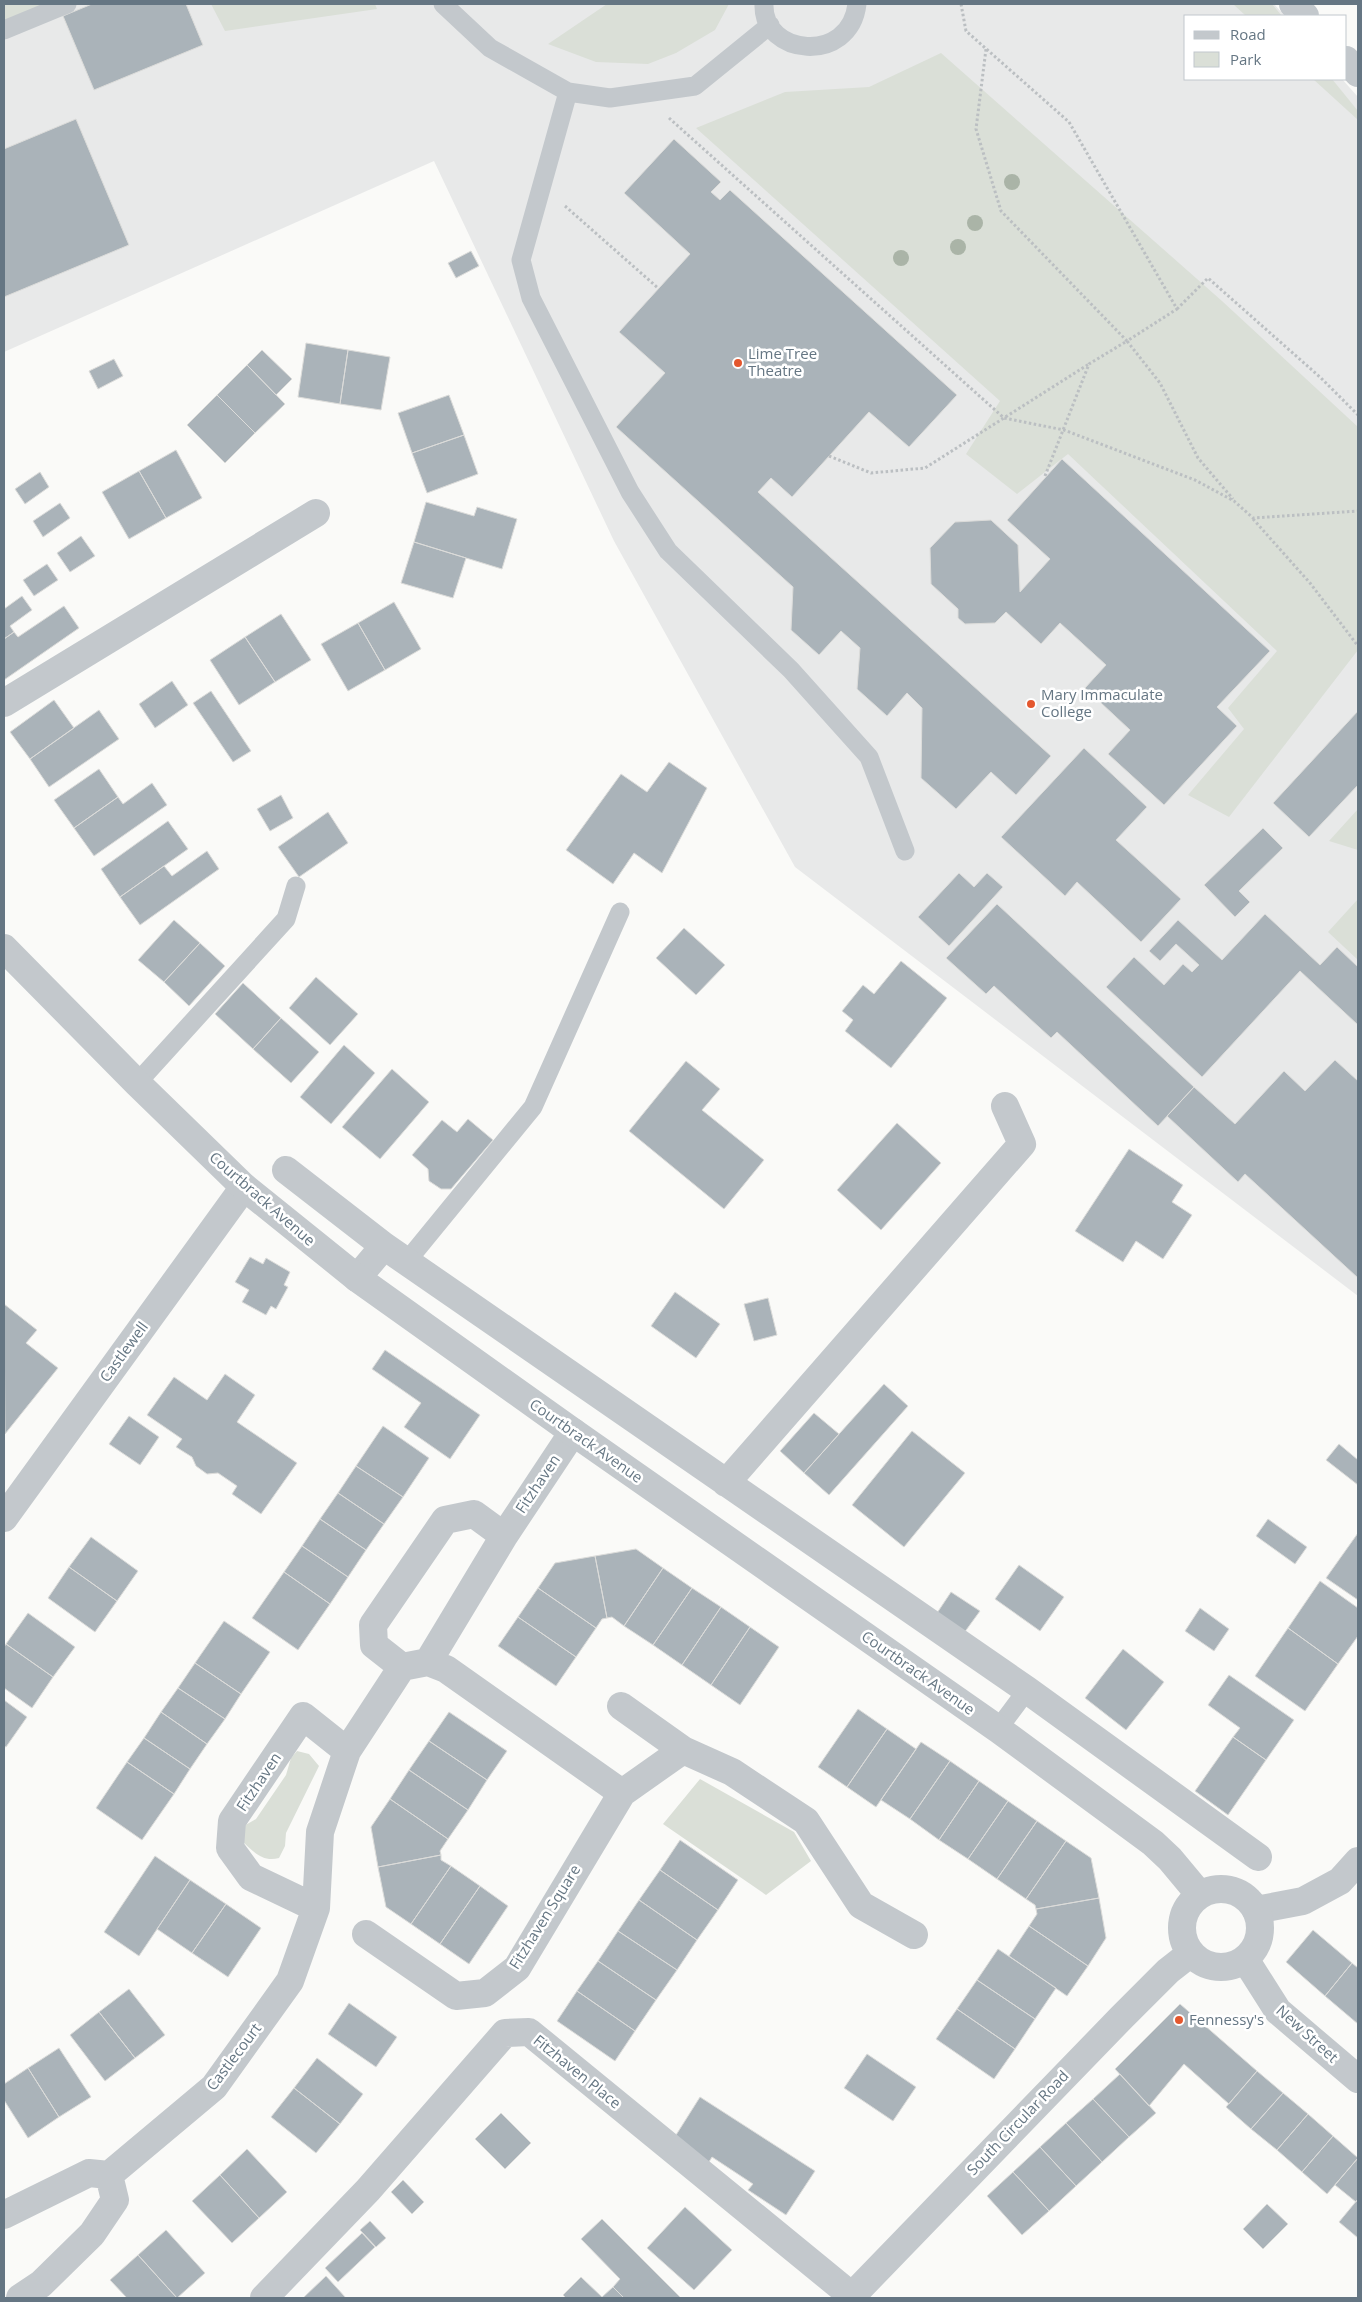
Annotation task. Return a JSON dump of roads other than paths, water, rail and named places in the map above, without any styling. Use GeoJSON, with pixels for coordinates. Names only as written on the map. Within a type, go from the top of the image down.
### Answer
{"type":"FeatureCollection","features":[{"type":"Feature","properties":{"kind":"street"},"geometry":{"type":"LineString","coordinates":[[1293,4],[1304,15]]}},
{"type":"Feature","properties":{"kind":"street"},"geometry":{"type":"LineString","coordinates":[[1347,61],[1358,73]]}},
{"type":"Feature","properties":{"kind":"street"},"geometry":{"type":"LineString","coordinates":[[4,703],[316,513]]}},
{"type":"Feature","properties":{"kind":"street","name":"Courtbrack Avenue"},"geometry":{"type":"LineString","coordinates":[[4,948],[137,1083],[244,1187],[357,1278],[573,1432],[998,1729],[1153,1843],[1170,1859],[1200,1895]]}},
{"type":"Feature","properties":{"kind":"street"},"geometry":{"type":"LineString","coordinates":[[726,1483],[1022,1144],[1005,1106]]}},
{"type":"Feature","properties":{"kind":"street"},"geometry":{"type":"LineString","coordinates":[[286,1170],[384,1246],[1027,1690],[1258,1857]]}},
{"type":"Feature","properties":{"kind":"street","name":"Castlewell"},"geometry":{"type":"LineString","coordinates":[[4,1518],[244,1187]]}},
{"type":"Feature","properties":{"kind":"street"},"geometry":{"type":"LineString","coordinates":[[357,1278],[384,1246]]}},
{"type":"Feature","properties":{"kind":"street","name":"Fitzhaven"},"geometry":{"type":"LineString","coordinates":[[428,1662],[504,1536],[573,1432]]}},
{"type":"Feature","properties":{"kind":"street"},"geometry":{"type":"LineString","coordinates":[[402,1667],[374,1644],[373,1625],[445,1520],[474,1514],[504,1536]]}},
{"type":"Feature","properties":{"kind":"street"},"geometry":{"type":"LineString","coordinates":[[316,1908],[320,1832],[347,1750],[402,1667],[428,1662],[446,1669],[622,1793]]}},
{"type":"Feature","properties":{"kind":"street"},"geometry":{"type":"LineString","coordinates":[[621,1706],[683,1750],[732,1772],[806,1821],[861,1905],[914,1935]]}},
{"type":"Feature","properties":{"kind":"street","name":"Fitzhaven"},"geometry":{"type":"LineString","coordinates":[[316,1908],[251,1877],[230,1848],[232,1821],[303,1716],[347,1750]]}},
{"type":"Feature","properties":{"kind":"street","name":"Fitzhaven Square"},"geometry":{"type":"LineString","coordinates":[[366,1934],[456,1996],[485,1993],[516,1968],[622,1793],[683,1750]]}},
{"type":"Feature","properties":{"kind":"street"},"geometry":{"type":"LineString","coordinates":[[1256,1910],[1303,1901],[1340,1881],[1358,1861]]}},
{"type":"Feature","properties":{"kind":"street"},"geometry":{"type":"LineString","coordinates":[[1225,1889],[1238,1893],[1249,1900],[1256,1910],[1260,1923],[1259,1937],[1254,1949],[1245,1959],[1234,1965],[1221,1968],[1208,1966],[1191,1954],[1183,1938],[1182,1926],[1188,1908],[1200,1895],[1212,1890],[1225,1889]]}},
{"type":"Feature","properties":{"kind":"street","name":"Castlecourt"},"geometry":{"type":"LineString","coordinates":[[109,2175],[214,2087],[290,1981],[316,1908]]}},
{"type":"Feature","properties":{"kind":"street","name":"South Circular Road"},"geometry":{"type":"LineString","coordinates":[[851,2297],[1121,2018],[1168,1971],[1191,1954]]}},
{"type":"Feature","properties":{"kind":"street","name":"New Street"},"geometry":{"type":"LineString","coordinates":[[1245,1959],[1278,2010],[1358,2078]]}},
{"type":"Feature","properties":{"kind":"street","name":"Fitzhaven Place"},"geometry":{"type":"LineString","coordinates":[[264,2298],[368,2190],[505,2033],[529,2032],[851,2297]]}},
{"type":"Feature","properties":{"kind":"street"},"geometry":{"type":"LineString","coordinates":[[4,2215],[89,2173],[109,2175],[115,2200],[92,2234],[41,2284],[20,2298]]}},
{"type":"Feature","properties":{"kind":"lane"},"geometry":{"type":"LineString","coordinates":[[4,30],[67,4]]}},
{"type":"Feature","properties":{"kind":"lane"},"geometry":{"type":"LineString","coordinates":[[442,4],[490,48],[568,92],[610,98],[695,86],[770,25]]}},
{"type":"Feature","properties":{"kind":"lane"},"geometry":{"type":"LineString","coordinates":[[764,4],[770,25],[783,39],[800,46],[818,47],[835,41],[849,28],[856,12],[857,4]]}},
{"type":"Feature","properties":{"kind":"lane"},"geometry":{"type":"LineString","coordinates":[[568,92],[521,260],[531,298],[630,492],[668,551],[791,670],[869,757],[905,851]]}},
{"type":"Feature","properties":{"kind":"lane"},"geometry":{"type":"LineString","coordinates":[[137,1083],[286,919],[296,886]]}},
{"type":"Feature","properties":{"kind":"lane"},"geometry":{"type":"LineString","coordinates":[[407,1261],[533,1107],[620,912]]}},
{"type":"Feature","properties":{"kind":"lane"},"geometry":{"type":"LineString","coordinates":[[998,1729],[1027,1690]]}},
{"type":"Feature","properties":{"kind":"place","name":"Lime Tree Theatre"},"geometry":{"type":"Point","coordinates":[738,363]}},
{"type":"Feature","properties":{"kind":"place","name":"Mary Immaculate College"},"geometry":{"type":"Point","coordinates":[1031,704]}},
{"type":"Feature","properties":{"kind":"place","name":"Fennessy's"},"geometry":{"type":"Point","coordinates":[1179,2020]}}]}
